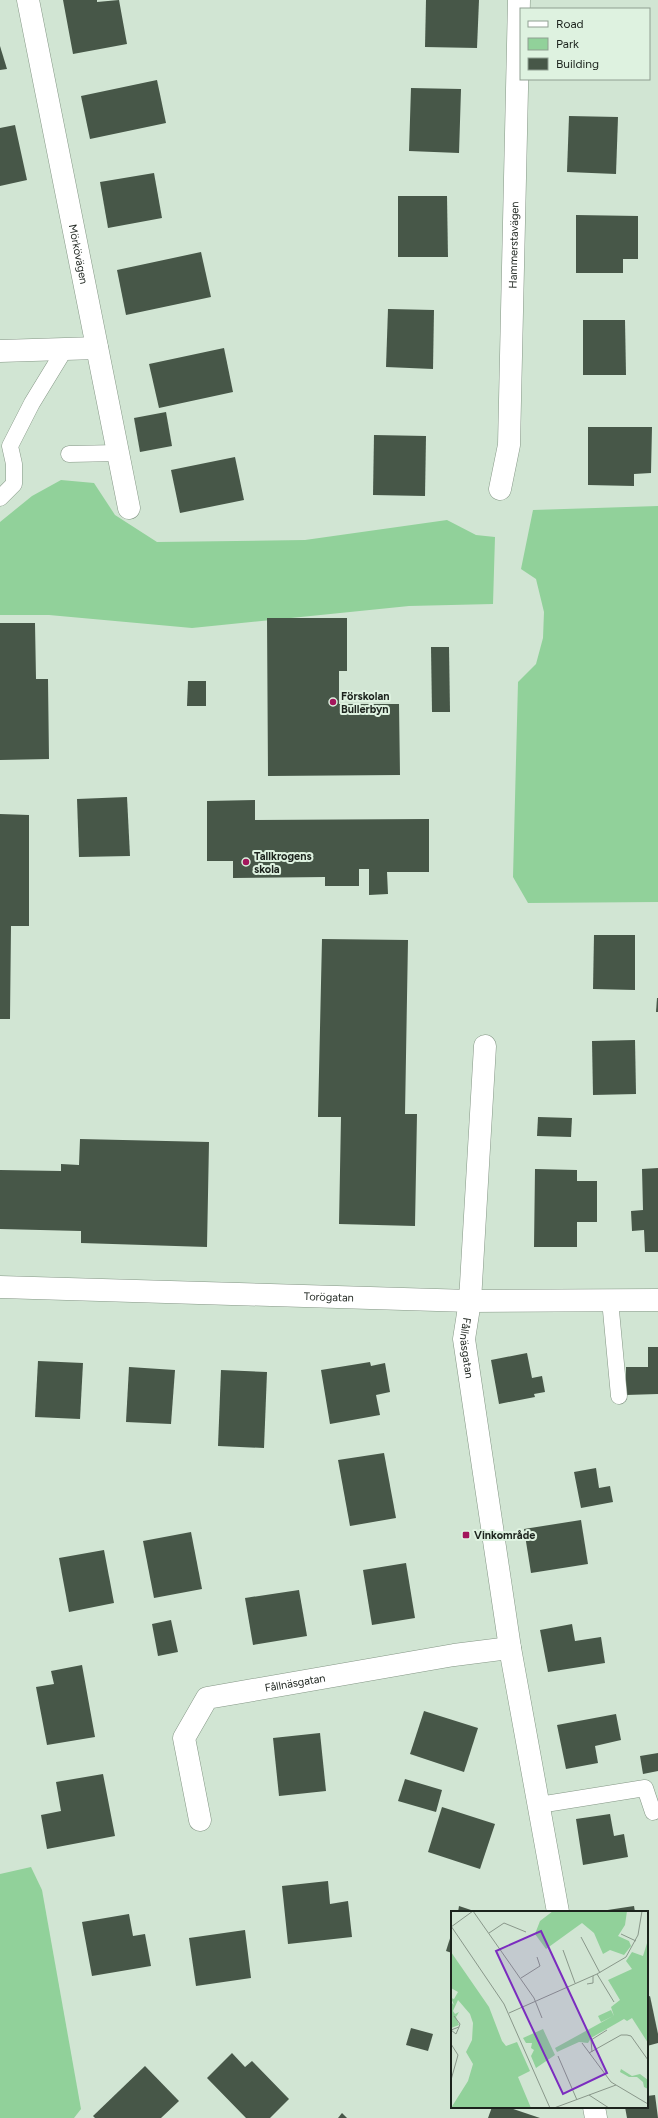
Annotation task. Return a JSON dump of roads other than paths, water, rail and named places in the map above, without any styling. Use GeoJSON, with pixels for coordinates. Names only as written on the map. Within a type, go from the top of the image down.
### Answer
{"type":"FeatureCollection","features":[{"type":"Feature","properties":{"kind":"street","name":"Mörkövägen"},"geometry":{"type":"LineString","coordinates":[[28,0],[129,508]]}},
{"type":"Feature","properties":{"kind":"street","name":"Hammerstavägen"},"geometry":{"type":"LineString","coordinates":[[500,489],[508,445],[519,0]]}},
{"type":"Feature","properties":{"kind":"street"},"geometry":{"type":"LineString","coordinates":[[0,352],[97,348]]}},
{"type":"Feature","properties":{"kind":"street","name":"Fållnäsgatan"},"geometry":{"type":"LineString","coordinates":[[485,1046],[470,1301],[464,1339],[510,1648],[558,1911]]}},
{"type":"Feature","properties":{"kind":"street","name":"Torögatan"},"geometry":{"type":"LineString","coordinates":[[0,1287],[470,1301],[658,1300]]}},
{"type":"Feature","properties":{"kind":"street","name":"Fållnäsgatan"},"geometry":{"type":"LineString","coordinates":[[200,1820],[184,1738],[207,1698],[454,1655],[510,1648]]}},
{"type":"Feature","properties":{"kind":"street"},"geometry":{"type":"LineString","coordinates":[[594,2108],[596,2118]]}},
{"type":"Feature","properties":{"kind":"lane"},"geometry":{"type":"LineString","coordinates":[[0,498],[14,484],[14,464],[10,446],[32,403],[66,349]]}},
{"type":"Feature","properties":{"kind":"lane"},"geometry":{"type":"LineString","coordinates":[[69,454],[118,453]]}},
{"type":"Feature","properties":{"kind":"lane"},"geometry":{"type":"LineString","coordinates":[[610,1300],[619,1396]]}},
{"type":"Feature","properties":{"kind":"lane"},"geometry":{"type":"LineString","coordinates":[[539,1805],[645,1788],[653,1812]]}},
{"type":"Feature","properties":{"kind":"place","name":"Förskolan Bullerbyn"},"geometry":{"type":"Point","coordinates":[333,702]}},
{"type":"Feature","properties":{"kind":"place","name":"Tallkrogens skola"},"geometry":{"type":"Point","coordinates":[246,862]}},
{"type":"Feature","properties":{"kind":"place","name":"Vinkområde"},"geometry":{"type":"Point","coordinates":[466,1535]}}]}
